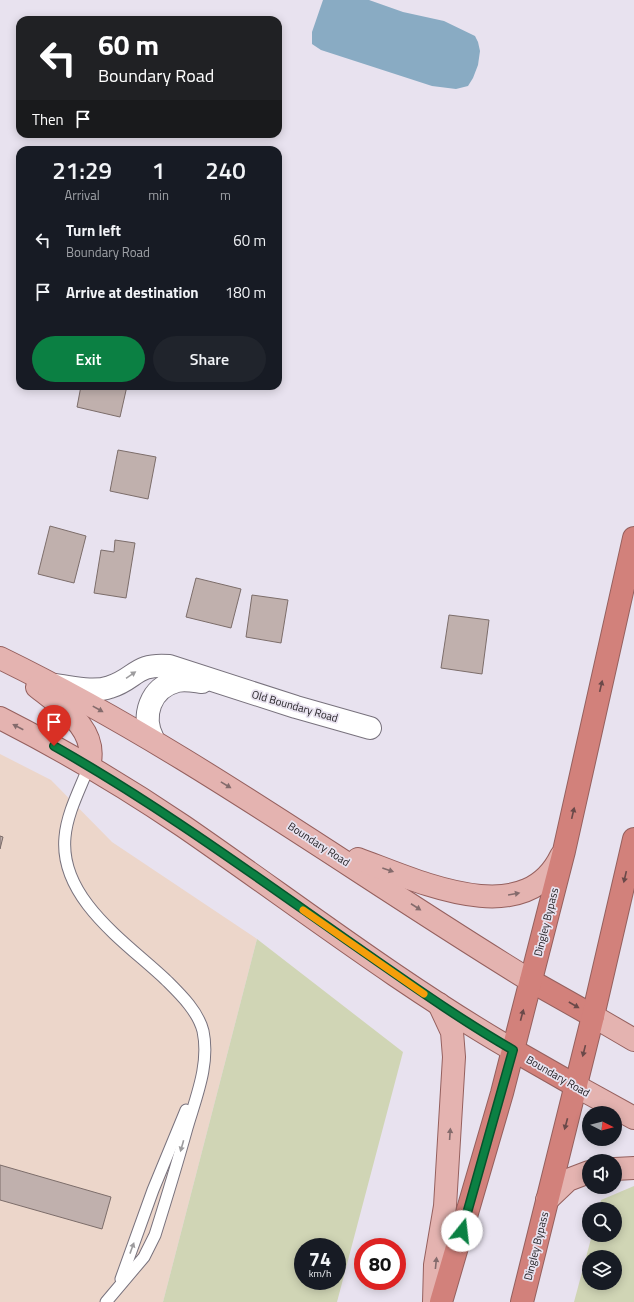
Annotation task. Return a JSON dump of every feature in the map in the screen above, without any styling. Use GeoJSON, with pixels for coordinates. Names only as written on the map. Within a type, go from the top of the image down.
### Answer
{"type":"FeatureCollection","features":[{"type":"Feature","properties":{"kind":"highway","name":"Dingley Bypass"},"geometry":{"type":"LineString","coordinates":[[441,1302],[513,1050],[564,851],[634,538]]}},
{"type":"Feature","properties":{"kind":"highway","name":"Dingley Bypass"},"geometry":{"type":"LineString","coordinates":[[522,1302],[593,1016],[634,839]]}},
{"type":"Feature","properties":{"kind":"highway","name":"Boundary Road"},"geometry":{"type":"LineString","coordinates":[[531,981],[593,1016]]}},
{"type":"Feature","properties":{"kind":"highway","name":"Boundary Road"},"geometry":{"type":"LineString","coordinates":[[513,1050],[576,1086]]}},
{"type":"Feature","properties":{"kind":"main road"},"geometry":{"type":"LineString","coordinates":[[1,658],[57,704],[82,727],[91,743],[89,766]]}},
{"type":"Feature","properties":{"kind":"main road","name":"Boundary Road"},"geometry":{"type":"LineString","coordinates":[[1,658],[153,739],[531,981]]}},
{"type":"Feature","properties":{"kind":"main road","name":"Boundary Road"},"geometry":{"type":"LineString","coordinates":[[0,718],[89,766],[182,825],[439,1004],[513,1050]]}},
{"type":"Feature","properties":{"kind":"main road"},"geometry":{"type":"LineString","coordinates":[[325,848],[449,891],[490,896],[515,894],[527,891],[540,884],[555,869],[564,851]]}},
{"type":"Feature","properties":{"kind":"main road"},"geometry":{"type":"LineString","coordinates":[[434,1302],[435,1265],[445,1206],[454,1057],[452,1032],[439,1004]]}},
{"type":"Feature","properties":{"kind":"main road","name":"Boundary Road"},"geometry":{"type":"LineString","coordinates":[[593,1016],[634,1040]]}},
{"type":"Feature","properties":{"kind":"main road","name":"Boundary Road"},"geometry":{"type":"LineString","coordinates":[[576,1086],[634,1118]]}},
{"type":"Feature","properties":{"kind":"main road"},"geometry":{"type":"LineString","coordinates":[[622,1169],[634,1168]]}},
{"type":"Feature","properties":{"kind":"main road"},"geometry":{"type":"LineString","coordinates":[[547,1200],[568,1180],[582,1175]]}},
{"type":"Feature","properties":{"kind":"street","name":"Old Boundary Road"},"geometry":{"type":"LineString","coordinates":[[54,685],[94,689],[106,688],[118,684],[140,669],[153,665],[184,670],[221,684],[370,728]]}},
{"type":"Feature","properties":{"kind":"street","name":"Old Boundary Road"},"geometry":{"type":"LineString","coordinates":[[153,739],[147,726],[147,715],[149,704],[160,690],[168,684],[182,680],[221,684]]}},
{"type":"Feature","properties":{"kind":"lane"},"geometry":{"type":"LineString","coordinates":[[89,766],[66,829],[65,855],[70,875],[90,908],[175,990],[193,1011],[200,1024],[205,1046],[204,1068],[168,1194],[153,1240],[144,1257],[119,1284],[106,1302]]}},
{"type":"Feature","properties":{"kind":"lane"},"geometry":{"type":"LineString","coordinates":[[119,1284],[153,1190],[204,1068]]}},
{"type":"Feature","properties":{"kind":"shaded area"},"geometry":{"type":"Polygon","coordinates":[[[0,754],[51,780],[112,842],[257,939],[163,1302],[0,1302],[0,754]]]}},
{"type":"Feature","properties":{"kind":"green space"},"geometry":{"type":"Polygon","coordinates":[[[257,939],[403,1052],[346,1268],[346,1238],[294,1238],[294,1290],[340,1290],[337,1302],[163,1302],[257,939]]]}},
{"type":"Feature","properties":{"kind":"green space"},"geometry":{"type":"Polygon","coordinates":[[[634,1186],[634,1302],[574,1302],[582,1272],[582,1290],[622,1290],[622,1250],[588,1250],[590,1242],[622,1242],[622,1202],[601,1202],[601,1200],[615,1194],[622,1194],[622,1191],[634,1186]]]}},
{"type":"Feature","properties":{"kind":"water"},"geometry":{"type":"Polygon","coordinates":[[[323,0],[369,0],[403,12],[444,21],[475,36],[480,51],[478,65],[473,78],[468,86],[456,89],[432,86],[321,50],[312,44],[312,32],[323,0]]]}},
{"type":"Feature","properties":{"kind":"building"},"geometry":{"type":"Polygon","coordinates":[[[80,390],[126,390],[120,417],[77,407],[80,390]]]}},
{"type":"Feature","properties":{"kind":"building"},"geometry":{"type":"Polygon","coordinates":[[[118,450],[156,457],[148,499],[110,491],[118,450]]]}},
{"type":"Feature","properties":{"kind":"building"},"geometry":{"type":"Polygon","coordinates":[[[50,526],[86,536],[74,583],[38,574],[50,526]]]}},
{"type":"Feature","properties":{"kind":"building"},"geometry":{"type":"Polygon","coordinates":[[[115,540],[135,543],[126,598],[94,593],[101,550],[114,552],[115,540]]]}},
{"type":"Feature","properties":{"kind":"building"},"geometry":{"type":"Polygon","coordinates":[[[196,578],[241,589],[231,628],[186,617],[196,578]]]}},
{"type":"Feature","properties":{"kind":"building"},"geometry":{"type":"Polygon","coordinates":[[[252,595],[288,600],[281,643],[246,637],[252,595]]]}},
{"type":"Feature","properties":{"kind":"building"},"geometry":{"type":"Polygon","coordinates":[[[449,615],[489,620],[482,674],[441,668],[449,615]]]}},
{"type":"Feature","properties":{"kind":"building"},"geometry":{"type":"Polygon","coordinates":[[[0,836],[3,837],[0,849],[0,836]]]}},
{"type":"Feature","properties":{"kind":"building"},"geometry":{"type":"Polygon","coordinates":[[[0,1165],[111,1197],[102,1229],[0,1200],[0,1165]]]}},
{"type":"Feature","properties":{"kind":"slow traffic"},"geometry":{"type":"LineString","coordinates":[[303,910],[424,994]]}},
{"type":"Feature","properties":{"kind":"route"},"geometry":{"type":"LineString","coordinates":[[54,746],[120,785],[182,825],[439,1004],[480,1031],[513,1050],[462,1231]]}}]}
